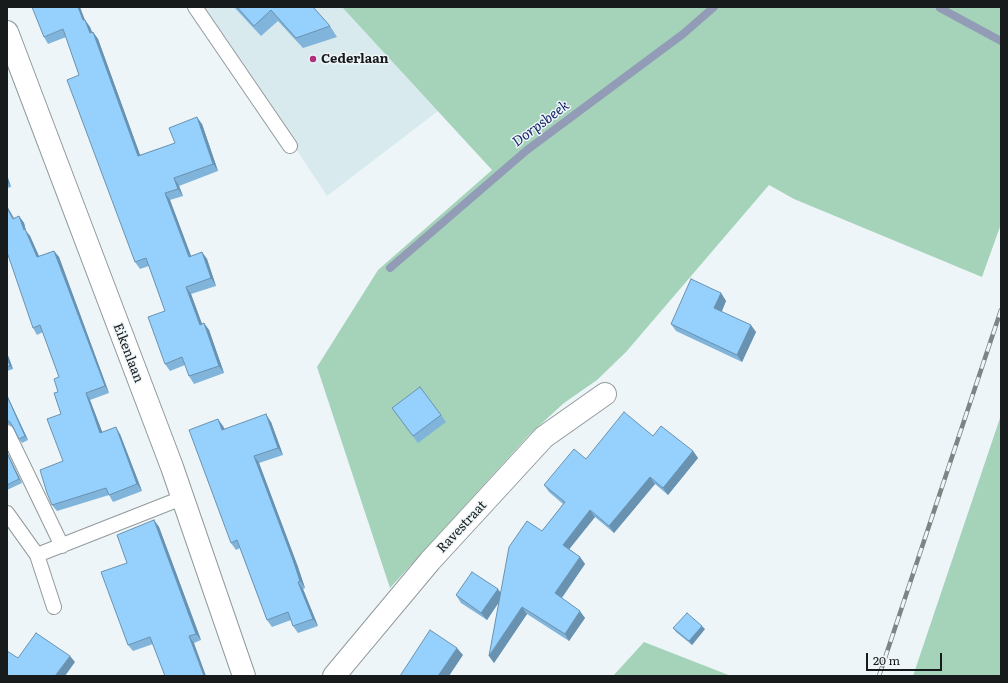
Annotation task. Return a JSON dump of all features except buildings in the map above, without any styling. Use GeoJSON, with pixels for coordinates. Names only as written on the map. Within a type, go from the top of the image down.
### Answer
{"type":"FeatureCollection","features":[{"type":"Feature","properties":{"kind":"street","name":"Eikenlaan"},"geometry":{"type":"LineString","coordinates":[[7,32],[14,74],[182,498],[244,676]]}},
{"type":"Feature","properties":{"kind":"street","name":"Ravestraat"},"geometry":{"type":"LineString","coordinates":[[334,676],[430,561],[544,437],[605,394]]}},
{"type":"Feature","properties":{"kind":"lane"},"geometry":{"type":"LineString","coordinates":[[196,7],[290,146]]}},
{"type":"Feature","properties":{"kind":"lane"},"geometry":{"type":"LineString","coordinates":[[7,432],[62,546]]}},
{"type":"Feature","properties":{"kind":"lane"},"geometry":{"type":"LineString","coordinates":[[37,556],[182,498]]}},
{"type":"Feature","properties":{"kind":"lane"},"geometry":{"type":"LineString","coordinates":[[7,513],[37,556],[54,607]]}},
{"type":"Feature","properties":{"kind":"shaded area","name":"Cederlaan"},"geometry":{"type":"Polygon","coordinates":[[[202,7],[342,7],[438,111],[327,196],[202,7]]]}},
{"type":"Feature","properties":{"kind":"green space"},"geometry":{"type":"Polygon","coordinates":[[[342,7],[1001,7],[1001,224],[982,277],[794,199],[769,185],[626,352],[597,380],[564,403],[529,435],[390,588],[317,367],[378,270],[492,170],[342,7]]]}},
{"type":"Feature","properties":{"kind":"green space"},"geometry":{"type":"Polygon","coordinates":[[[1001,415],[1001,676],[913,676],[1001,415]]]}},
{"type":"Feature","properties":{"kind":"green space"},"geometry":{"type":"Polygon","coordinates":[[[644,642],[731,676],[613,676],[644,642]]]}},
{"type":"Feature","properties":{"kind":"waterway","name":"Dorpsbeek"},"geometry":{"type":"LineString","coordinates":[[390,268],[527,150],[683,34],[714,7]]}},
{"type":"Feature","properties":{"kind":"waterway"},"geometry":{"type":"LineString","coordinates":[[940,8],[1001,41]]}},
{"type":"Feature","properties":{"kind":"railway"},"geometry":{"type":"LineString","coordinates":[[879,676],[1001,310]]}},
{"type":"Feature","properties":{"kind":"place","name":"Cederlaan"},"geometry":{"type":"Point","coordinates":[313,59]}}]}
